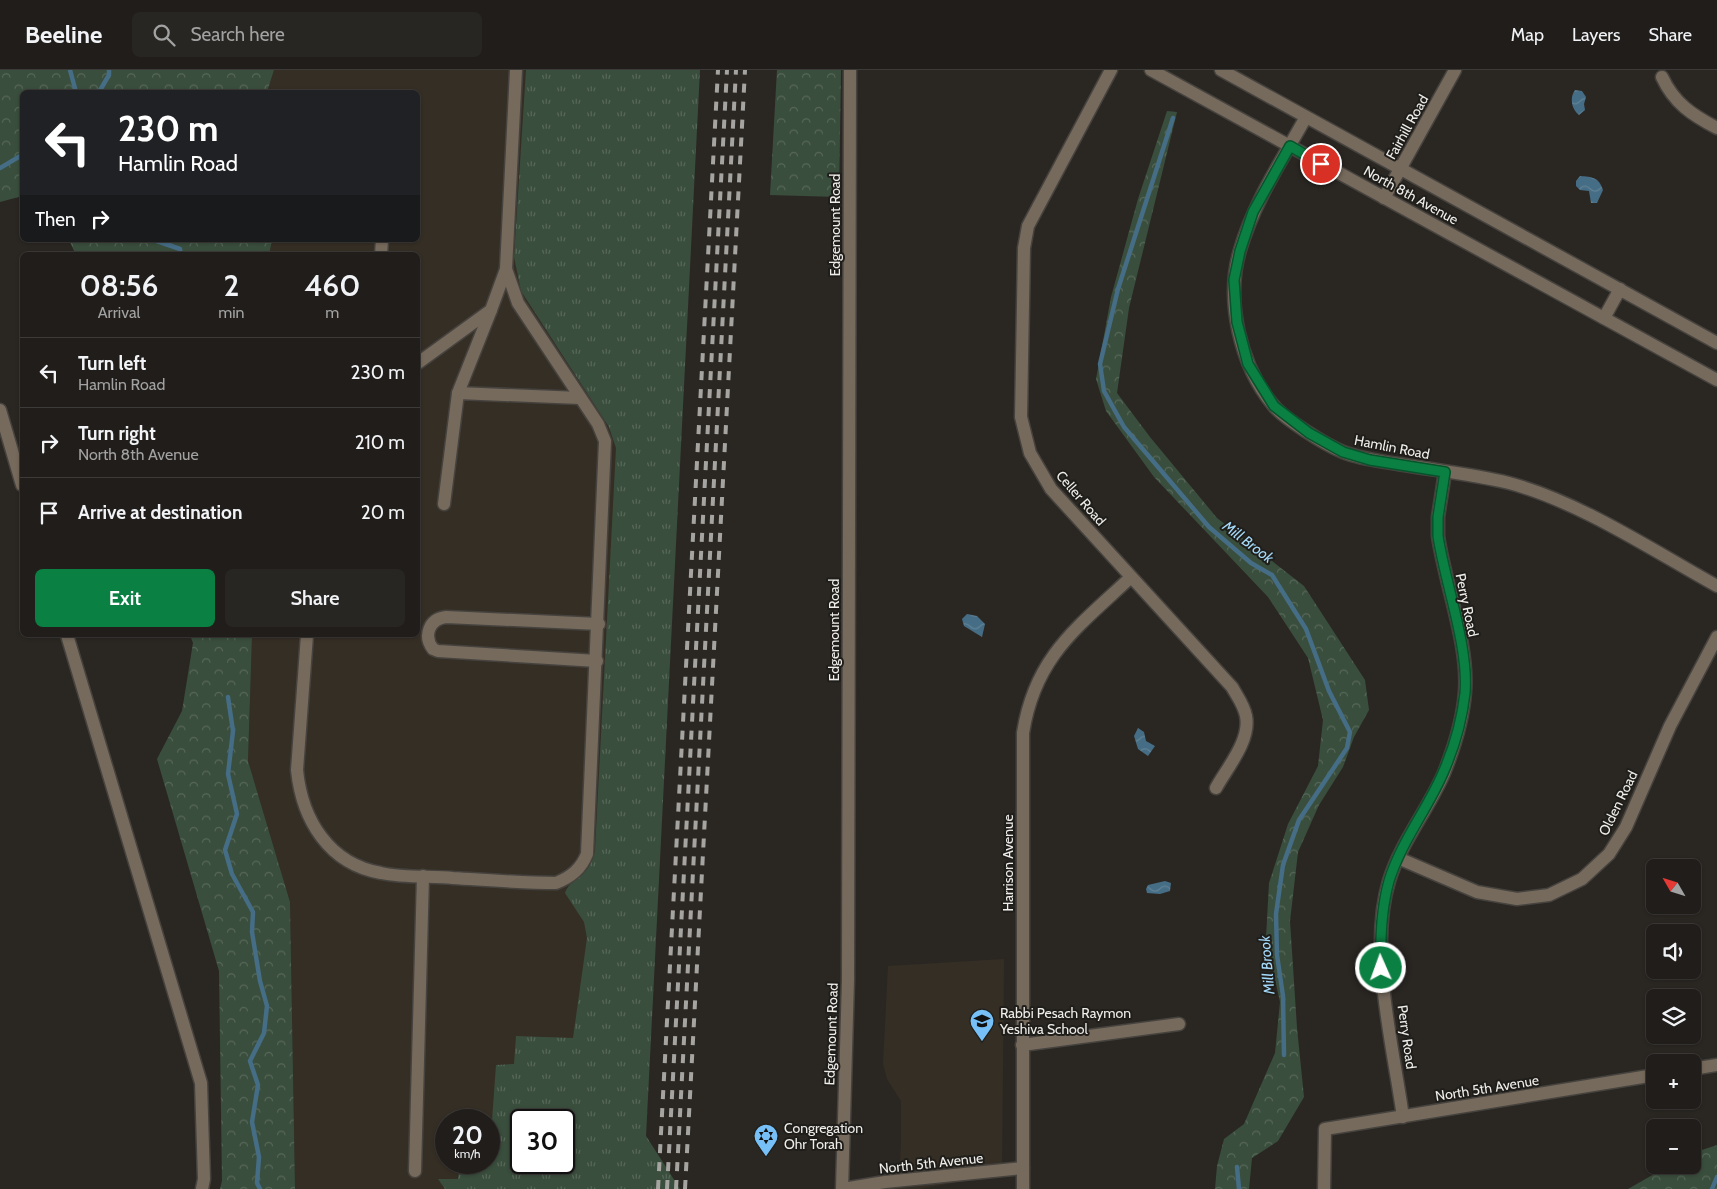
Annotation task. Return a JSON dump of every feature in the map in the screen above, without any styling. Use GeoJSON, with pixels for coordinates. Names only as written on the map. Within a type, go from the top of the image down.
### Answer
{"type":"FeatureCollection","features":[{"type":"Feature","properties":{"kind":"street"},"geometry":{"type":"LineString","coordinates":[[444,504],[458,393],[506,269],[516,70]]}},
{"type":"Feature","properties":{"kind":"street","name":"Edgemount Road"},"geometry":{"type":"LineString","coordinates":[[842,1189],[848,980],[850,70]]}},
{"type":"Feature","properties":{"kind":"street","name":"Celler Road"},"geometry":{"type":"LineString","coordinates":[[1111,70],[1028,226],[1024,248],[1021,417],[1030,453],[1051,489],[1232,687],[1240,701],[1246,716],[1246,731],[1240,748],[1216,788]]}},
{"type":"Feature","properties":{"kind":"street","name":"North 8th Avenue"},"geometry":{"type":"LineString","coordinates":[[1152,70],[1717,380]]}},
{"type":"Feature","properties":{"kind":"street","name":"North 8th Avenue"},"geometry":{"type":"LineString","coordinates":[[1221,70],[1717,343]]}},
{"type":"Feature","properties":{"kind":"street","name":"Fairhill Road"},"geometry":{"type":"LineString","coordinates":[[1384,198],[1455,70]]}},
{"type":"Feature","properties":{"kind":"street"},"geometry":{"type":"LineString","coordinates":[[1662,77],[1669,92],[1684,108],[1717,128]]}},
{"type":"Feature","properties":{"kind":"street","name":"Hamlin Road"},"geometry":{"type":"LineString","coordinates":[[1306,117],[1253,212],[1240,251],[1234,280],[1237,322],[1248,364],[1274,406],[1309,433],[1343,452],[1370,460],[1508,483],[1543,494],[1579,510],[1717,586]]}},
{"type":"Feature","properties":{"kind":"street"},"geometry":{"type":"LineString","coordinates":[[306,637],[297,770],[303,807],[311,824],[334,850],[365,869],[382,874],[556,883],[581,867],[587,854],[606,452],[602,433],[518,303],[506,269]]}},
{"type":"Feature","properties":{"kind":"street"},"geometry":{"type":"LineString","coordinates":[[1604,318],[1620,289]]}},
{"type":"Feature","properties":{"kind":"street"},"geometry":{"type":"LineString","coordinates":[[420,362],[491,310]]}},
{"type":"Feature","properties":{"kind":"street"},"geometry":{"type":"LineString","coordinates":[[458,393],[580,398]]}},
{"type":"Feature","properties":{"kind":"street"},"geometry":{"type":"LineString","coordinates":[[0,410],[20,478]]}},
{"type":"Feature","properties":{"kind":"street","name":"Perry Road"},"geometry":{"type":"LineString","coordinates":[[1403,1117],[1381,968],[1380,933],[1383,906],[1398,858],[1443,774],[1456,737],[1465,692],[1462,652],[1438,536],[1438,517],[1445,472]]}},
{"type":"Feature","properties":{"kind":"street","name":"Harrison Avenue"},"geometry":{"type":"LineString","coordinates":[[1023,1189],[1023,733],[1027,710],[1034,687],[1058,648],[1131,577]]}},
{"type":"Feature","properties":{"kind":"street"},"geometry":{"type":"LineString","coordinates":[[597,661],[438,652],[433,649],[428,638],[428,631],[434,621],[446,617],[598,624]]}},
{"type":"Feature","properties":{"kind":"street"},"geometry":{"type":"LineString","coordinates":[[68,637],[201,1083],[204,1179],[202,1189]]}},
{"type":"Feature","properties":{"kind":"street","name":"Olden Road"},"geometry":{"type":"LineString","coordinates":[[1398,858],[1477,892],[1517,899],[1549,895],[1582,879],[1609,854],[1626,827],[1674,719],[1717,637]]}},
{"type":"Feature","properties":{"kind":"street"},"geometry":{"type":"LineString","coordinates":[[415,1172],[422,876]]}},
{"type":"Feature","properties":{"kind":"street"},"geometry":{"type":"LineString","coordinates":[[1022,1045],[1179,1024]]}},
{"type":"Feature","properties":{"kind":"street"},"geometry":{"type":"LineString","coordinates":[[1701,1068],[1717,1065]]}},
{"type":"Feature","properties":{"kind":"street","name":"North 5th Avenue"},"geometry":{"type":"LineString","coordinates":[[1324,1189],[1325,1129],[1646,1076]]}},
{"type":"Feature","properties":{"kind":"street","name":"North 5th Avenue"},"geometry":{"type":"LineString","coordinates":[[842,1189],[885,1182],[1022,1168]]}},
{"type":"Feature","properties":{"kind":"shaded area"},"geometry":{"type":"Polygon","coordinates":[[[274,70],[653,70],[584,1189],[295,1189],[290,902],[248,761],[252,637],[420,637],[420,252],[270,252],[272,242],[420,242],[420,90],[268,90],[274,70]]]}},
{"type":"Feature","properties":{"kind":"shaded area"},"geometry":{"type":"Polygon","coordinates":[[[1004,959],[1002,1174],[919,1189],[889,1189],[900,1166],[901,1101],[887,1079],[883,1064],[888,966],[1004,959]]]}},
{"type":"Feature","properties":{"kind":"green space"},"geometry":{"type":"Polygon","coordinates":[[[0,70],[274,70],[268,90],[20,90],[20,197],[0,202],[0,70]]]}},
{"type":"Feature","properties":{"kind":"green space"},"geometry":{"type":"Polygon","coordinates":[[[526,70],[700,70],[646,1136],[680,1189],[445,1189],[438,1179],[458,1179],[459,1174],[500,1174],[500,1109],[493,1109],[496,1065],[514,1064],[516,1036],[573,1038],[587,938],[584,922],[565,893],[571,883],[589,867],[595,850],[616,448],[609,427],[521,291],[514,257],[526,70]]]}},
{"type":"Feature","properties":{"kind":"green space"},"geometry":{"type":"Polygon","coordinates":[[[777,70],[841,70],[839,197],[770,195],[777,70]]]}},
{"type":"Feature","properties":{"kind":"green space"},"geometry":{"type":"Polygon","coordinates":[[[1167,111],[1177,112],[1129,308],[1117,393],[1150,437],[1217,518],[1304,586],[1365,680],[1369,710],[1354,737],[1343,767],[1319,805],[1298,852],[1290,921],[1297,1028],[1304,1097],[1278,1141],[1252,1158],[1249,1189],[1215,1189],[1217,1166],[1224,1139],[1244,1124],[1275,1053],[1280,1002],[1266,938],[1269,883],[1288,824],[1318,766],[1323,720],[1308,658],[1268,597],[1154,477],[1106,411],[1096,379],[1111,297],[1138,199],[1167,111]]]}},
{"type":"Feature","properties":{"kind":"green space"},"geometry":{"type":"Polygon","coordinates":[[[70,242],[272,242],[270,252],[75,252],[70,242]]]}},
{"type":"Feature","properties":{"kind":"green space"},"geometry":{"type":"Polygon","coordinates":[[[191,637],[252,637],[248,761],[290,902],[295,1189],[220,1189],[222,1181],[219,971],[157,759],[182,711],[193,643],[191,637]]]}},
{"type":"Feature","properties":{"kind":"green space"},"geometry":{"type":"Polygon","coordinates":[[[1717,1145],[1717,1189],[1628,1189],[1654,1174],[1701,1174],[1701,1150],[1717,1145]]]}},
{"type":"Feature","properties":{"kind":"water"},"geometry":{"type":"Polygon","coordinates":[[[1575,90],[1582,91],[1586,97],[1585,110],[1579,115],[1572,104],[1575,90]]]}},
{"type":"Feature","properties":{"kind":"water"},"geometry":{"type":"Polygon","coordinates":[[[1580,176],[1591,177],[1599,182],[1603,190],[1597,203],[1591,203],[1589,191],[1580,190],[1576,186],[1576,181],[1580,176]]]}},
{"type":"Feature","properties":{"kind":"water"},"geometry":{"type":"Polygon","coordinates":[[[967,614],[977,616],[985,624],[982,637],[964,626],[962,619],[967,614]]]}},
{"type":"Feature","properties":{"kind":"water"},"geometry":{"type":"Polygon","coordinates":[[[1138,728],[1144,732],[1146,741],[1155,746],[1148,756],[1138,749],[1134,736],[1138,728]]]}},
{"type":"Feature","properties":{"kind":"water"},"geometry":{"type":"Polygon","coordinates":[[[1165,881],[1171,883],[1170,891],[1160,894],[1147,893],[1148,885],[1165,881]]]}},
{"type":"Feature","properties":{"kind":"waterway"},"geometry":{"type":"LineString","coordinates":[[70,70],[75,90]]}},
{"type":"Feature","properties":{"kind":"waterway"},"geometry":{"type":"LineString","coordinates":[[100,90],[109,75],[109,70]]}},
{"type":"Feature","properties":{"kind":"waterway","name":"Mill Brook"},"geometry":{"type":"LineString","coordinates":[[1173,118],[1118,289],[1100,364],[1104,391],[1124,427],[1209,527],[1251,563],[1272,575],[1306,629],[1329,691],[1350,732],[1347,748],[1299,820],[1283,865],[1276,914],[1277,955],[1283,996],[1284,1055]]}},
{"type":"Feature","properties":{"kind":"waterway"},"geometry":{"type":"LineString","coordinates":[[0,168],[20,156]]}},
{"type":"Feature","properties":{"kind":"waterway"},"geometry":{"type":"LineString","coordinates":[[160,242],[180,249],[180,252]]}},
{"type":"Feature","properties":{"kind":"waterway"},"geometry":{"type":"LineString","coordinates":[[228,697],[233,731],[228,774],[237,814],[225,850],[232,874],[253,912],[252,932],[260,981],[267,1006],[264,1033],[250,1061],[258,1085],[252,1122],[259,1157],[257,1183],[260,1189]]}},
{"type":"Feature","properties":{"kind":"waterway","name":"Mill Brook"},"geometry":{"type":"LineString","coordinates":[[1237,1167],[1239,1189]]}},
{"type":"Feature","properties":{"kind":"waterway"},"geometry":{"type":"LineString","coordinates":[[1712,1189],[1717,1177]]}},
{"type":"Feature","properties":{"kind":"railway"},"geometry":{"type":"LineString","coordinates":[[658,1189],[718,70]]}},
{"type":"Feature","properties":{"kind":"railway"},"geometry":{"type":"LineString","coordinates":[[667,1189],[727,70]]}},
{"type":"Feature","properties":{"kind":"railway"},"geometry":{"type":"LineString","coordinates":[[676,1189],[736,70]]}},
{"type":"Feature","properties":{"kind":"railway"},"geometry":{"type":"LineString","coordinates":[[685,1189],[745,70]]}},
{"type":"Feature","properties":{"kind":"place","name":"Rabbi Pesach Raymon Yeshiva School"},"geometry":{"type":"Point","coordinates":[982,1042]}},
{"type":"Feature","properties":{"kind":"place","name":"Congregation Ohr Torah"},"geometry":{"type":"Point","coordinates":[766,1157]}},
{"type":"Feature","properties":{"kind":"route"},"geometry":{"type":"LineString","coordinates":[[1321,164],[1290,146],[1253,212],[1240,251],[1234,280],[1237,322],[1248,364],[1274,406],[1309,433],[1343,452],[1370,460],[1445,472],[1438,517],[1438,536],[1462,652],[1465,692],[1456,737],[1443,774],[1398,858],[1390,880],[1383,906],[1380,933],[1381,968]]}}]}
